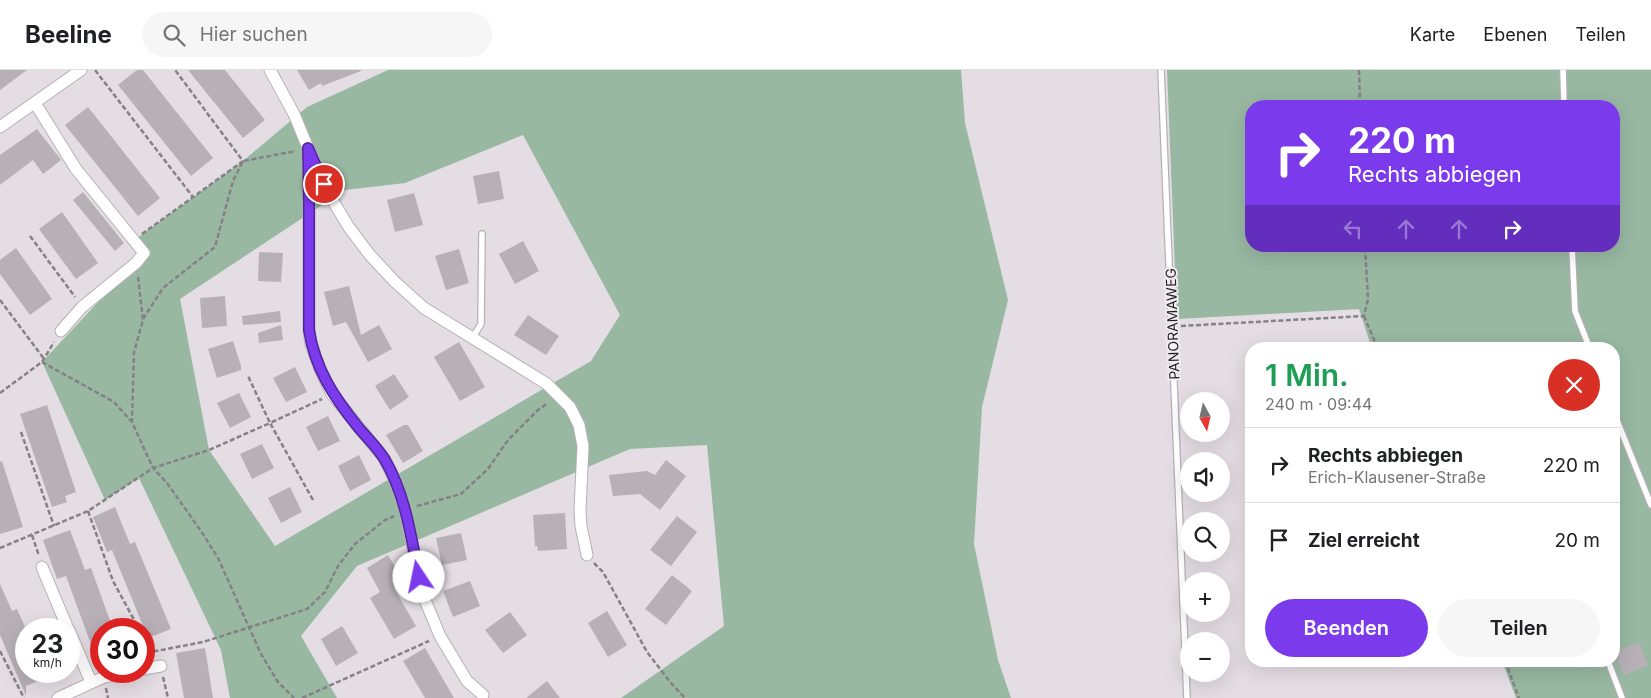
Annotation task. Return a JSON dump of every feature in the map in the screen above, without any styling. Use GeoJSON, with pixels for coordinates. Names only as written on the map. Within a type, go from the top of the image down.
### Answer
{"type":"FeatureCollection","features":[{"type":"Feature","properties":{"kind":"street"},"geometry":{"type":"LineString","coordinates":[[0,127],[80,70]]}},
{"type":"Feature","properties":{"kind":"street"},"geometry":{"type":"LineString","coordinates":[[270,70],[294,114],[333,201],[368,254],[424,308],[547,384],[570,407],[579,425],[583,446],[580,510],[587,555]]}},
{"type":"Feature","properties":{"kind":"street"},"geometry":{"type":"LineString","coordinates":[[35,103],[76,169],[144,253],[136,263],[82,307],[61,331]]}},
{"type":"Feature","properties":{"kind":"street"},"geometry":{"type":"LineString","coordinates":[[308,148],[309,330],[311,344],[332,394],[384,458],[396,482],[405,510],[419,577],[440,636],[467,681],[484,695]]}},
{"type":"Feature","properties":{"kind":"street"},"geometry":{"type":"LineString","coordinates":[[42,567],[64,618]]}},
{"type":"Feature","properties":{"kind":"street"},"geometry":{"type":"LineString","coordinates":[[80,656],[90,680]]}},
{"type":"Feature","properties":{"kind":"street"},"geometry":{"type":"LineString","coordinates":[[155,667],[161,666]]}},
{"type":"Feature","properties":{"kind":"street"},"geometry":{"type":"LineString","coordinates":[[58,698],[90,682]]}},
{"type":"Feature","properties":{"kind":"lane","name":"PANORAMAWEG"},"geometry":{"type":"LineString","coordinates":[[1161,70],[1187,698]]}},
{"type":"Feature","properties":{"kind":"lane"},"geometry":{"type":"LineString","coordinates":[[1562,70],[1564,100]]}},
{"type":"Feature","properties":{"kind":"lane"},"geometry":{"type":"LineString","coordinates":[[473,337],[480,324],[482,234]]}},
{"type":"Feature","properties":{"kind":"lane"},"geometry":{"type":"LineString","coordinates":[[1572,252],[1575,310],[1587,342]]}},
{"type":"Feature","properties":{"kind":"lane"},"geometry":{"type":"LineString","coordinates":[[1620,429],[1651,505]]}},
{"type":"Feature","properties":{"kind":"lane"},"geometry":{"type":"LineString","coordinates":[[1610,667],[1622,698]]}},
{"type":"Feature","properties":{"kind":"path"},"geometry":{"type":"LineString","coordinates":[[94,70],[193,197]]}},
{"type":"Feature","properties":{"kind":"path"},"geometry":{"type":"LineString","coordinates":[[175,70],[243,161]]}},
{"type":"Feature","properties":{"kind":"path"},"geometry":{"type":"LineString","coordinates":[[1359,70],[1360,100]]}},
{"type":"Feature","properties":{"kind":"path"},"geometry":{"type":"LineString","coordinates":[[133,241],[243,161],[308,148]]}},
{"type":"Feature","properties":{"kind":"path"},"geometry":{"type":"LineString","coordinates":[[132,422],[134,352],[142,320],[163,288],[215,247],[233,181],[243,161]]}},
{"type":"Feature","properties":{"kind":"path"},"geometry":{"type":"LineString","coordinates":[[30,236],[82,307]]}},
{"type":"Feature","properties":{"kind":"path"},"geometry":{"type":"LineString","coordinates":[[1366,252],[1368,300],[1364,316],[1375,342]]}},
{"type":"Feature","properties":{"kind":"path"},"geometry":{"type":"LineString","coordinates":[[136,263],[142,320]]}},
{"type":"Feature","properties":{"kind":"path"},"geometry":{"type":"LineString","coordinates":[[0,300],[43,361],[114,402],[132,422],[154,468],[167,483],[218,558],[261,654],[278,682],[294,698]]}},
{"type":"Feature","properties":{"kind":"path"},"geometry":{"type":"LineString","coordinates":[[1172,327],[1364,316]]}},
{"type":"Feature","properties":{"kind":"path"},"geometry":{"type":"LineString","coordinates":[[0,393],[43,361],[61,331]]}},
{"type":"Feature","properties":{"kind":"path"},"geometry":{"type":"LineString","coordinates":[[248,376],[270,422],[313,500]]}},
{"type":"Feature","properties":{"kind":"path"},"geometry":{"type":"LineString","coordinates":[[0,548],[88,511],[154,468],[209,450],[332,394]]}},
{"type":"Feature","properties":{"kind":"path"},"geometry":{"type":"LineString","coordinates":[[155,651],[203,642],[307,609],[325,592],[338,566],[355,544],[385,520],[405,510],[461,494],[488,468],[508,440],[538,410],[560,395]]}},
{"type":"Feature","properties":{"kind":"path"},"geometry":{"type":"LineString","coordinates":[[21,432],[54,526]]}},
{"type":"Feature","properties":{"kind":"path"},"geometry":{"type":"LineString","coordinates":[[88,511],[113,581],[133,618]]}},
{"type":"Feature","properties":{"kind":"path"},"geometry":{"type":"LineString","coordinates":[[32,535],[42,567]]}},
{"type":"Feature","properties":{"kind":"path"},"geometry":{"type":"LineString","coordinates":[[587,555],[603,572],[648,652],[671,683],[685,698]]}},
{"type":"Feature","properties":{"kind":"path"},"geometry":{"type":"LineString","coordinates":[[302,698],[440,636]]}},
{"type":"Feature","properties":{"kind":"path"},"geometry":{"type":"LineString","coordinates":[[0,651],[24,698]]}},
{"type":"Feature","properties":{"kind":"path"},"geometry":{"type":"LineString","coordinates":[[155,658],[161,666],[168,698]]}},
{"type":"Feature","properties":{"kind":"path"},"geometry":{"type":"LineString","coordinates":[[1507,667],[1519,698]]}},
{"type":"Feature","properties":{"kind":"green space"},"geometry":{"type":"Polygon","coordinates":[[[388,70],[961,70],[965,123],[1008,300],[982,407],[974,544],[998,660],[1011,698],[621,698],[724,626],[707,445],[630,449],[357,566],[301,636],[337,698],[230,698],[221,650],[139,478],[105,500],[42,362],[144,253],[133,241],[243,161],[307,107],[388,70]],[[523,135],[405,183],[345,190],[180,299],[209,450],[275,546],[591,361],[620,315],[523,135]]]}},
{"type":"Feature","properties":{"kind":"green space"},"geometry":{"type":"Polygon","coordinates":[[[1167,70],[1651,70],[1651,698],[1516,698],[1504,667],[1620,667],[1620,342],[1370,342],[1359,309],[1177,319],[1167,70]]]}},
{"type":"Feature","properties":{"kind":"building"},"geometry":{"type":"Polygon","coordinates":[[[0,70],[27,70],[0,90],[0,70]]]}},
{"type":"Feature","properties":{"kind":"building"},"geometry":{"type":"Polygon","coordinates":[[[137,70],[143,70],[213,158],[191,176],[118,85],[137,70]]]}},
{"type":"Feature","properties":{"kind":"building"},"geometry":{"type":"Polygon","coordinates":[[[188,70],[225,70],[265,120],[243,138],[188,70]]]}},
{"type":"Feature","properties":{"kind":"building"},"geometry":{"type":"Polygon","coordinates":[[[297,70],[361,71],[322,86],[321,83],[309,90],[297,70]]]}},
{"type":"Feature","properties":{"kind":"building"},"geometry":{"type":"Polygon","coordinates":[[[88,107],[160,198],[138,216],[65,125],[88,107]]]}},
{"type":"Feature","properties":{"kind":"building"},"geometry":{"type":"Polygon","coordinates":[[[37,129],[61,160],[43,174],[33,160],[0,185],[0,155],[37,129]]]}},
{"type":"Feature","properties":{"kind":"building"},"geometry":{"type":"Polygon","coordinates":[[[499,171],[504,199],[478,204],[473,176],[499,171]]]}},
{"type":"Feature","properties":{"kind":"building"},"geometry":{"type":"Polygon","coordinates":[[[83,192],[124,243],[115,251],[73,200],[83,192]]]}},
{"type":"Feature","properties":{"kind":"building"},"geometry":{"type":"Polygon","coordinates":[[[414,193],[423,225],[395,232],[387,200],[414,193]]]}},
{"type":"Feature","properties":{"kind":"building"},"geometry":{"type":"Polygon","coordinates":[[[62,212],[98,263],[76,279],[39,229],[62,212]]]}},
{"type":"Feature","properties":{"kind":"building"},"geometry":{"type":"Polygon","coordinates":[[[523,241],[539,271],[515,284],[499,254],[523,241]]]}},
{"type":"Feature","properties":{"kind":"building"},"geometry":{"type":"Polygon","coordinates":[[[16,248],[52,299],[30,315],[0,274],[0,260],[16,248]]]}},
{"type":"Feature","properties":{"kind":"building"},"geometry":{"type":"Polygon","coordinates":[[[459,249],[469,283],[446,290],[435,256],[459,249]]]}},
{"type":"Feature","properties":{"kind":"building"},"geometry":{"type":"Polygon","coordinates":[[[259,252],[283,253],[281,282],[258,281],[259,252]]]}},
{"type":"Feature","properties":{"kind":"building"},"geometry":{"type":"Polygon","coordinates":[[[349,286],[361,335],[379,325],[392,349],[368,362],[346,322],[333,326],[324,292],[349,286]]]}},
{"type":"Feature","properties":{"kind":"building"},"geometry":{"type":"Polygon","coordinates":[[[225,296],[227,326],[202,328],[200,298],[225,296]]]}},
{"type":"Feature","properties":{"kind":"building"},"geometry":{"type":"Polygon","coordinates":[[[280,311],[281,322],[243,325],[242,316],[280,311]]]}},
{"type":"Feature","properties":{"kind":"building"},"geometry":{"type":"Polygon","coordinates":[[[528,315],[559,336],[546,355],[514,335],[528,315]]]}},
{"type":"Feature","properties":{"kind":"building"},"geometry":{"type":"Polygon","coordinates":[[[281,325],[283,340],[259,343],[258,333],[281,325]]]}},
{"type":"Feature","properties":{"kind":"building"},"geometry":{"type":"Polygon","coordinates":[[[233,341],[241,370],[217,378],[208,349],[233,341]]]}},
{"type":"Feature","properties":{"kind":"building"},"geometry":{"type":"Polygon","coordinates":[[[459,342],[485,387],[460,401],[434,357],[459,342]]]}},
{"type":"Feature","properties":{"kind":"building"},"geometry":{"type":"Polygon","coordinates":[[[295,367],[307,392],[286,402],[273,378],[295,367]]]}},
{"type":"Feature","properties":{"kind":"building"},"geometry":{"type":"Polygon","coordinates":[[[394,374],[409,397],[390,410],[375,386],[394,374]]]}},
{"type":"Feature","properties":{"kind":"building"},"geometry":{"type":"Polygon","coordinates":[[[239,393],[251,417],[230,428],[217,403],[239,393]]]}},
{"type":"Feature","properties":{"kind":"building"},"geometry":{"type":"Polygon","coordinates":[[[47,405],[76,492],[65,496],[67,502],[52,507],[20,414],[47,405]]]}},
{"type":"Feature","properties":{"kind":"building"},"geometry":{"type":"Polygon","coordinates":[[[328,416],[340,441],[318,451],[306,427],[328,416]]]}},
{"type":"Feature","properties":{"kind":"building"},"geometry":{"type":"Polygon","coordinates":[[[404,425],[408,425],[423,451],[403,463],[386,435],[404,425]]]}},
{"type":"Feature","properties":{"kind":"building"},"geometry":{"type":"Polygon","coordinates":[[[262,444],[274,468],[252,479],[240,454],[262,444]]]}},
{"type":"Feature","properties":{"kind":"building"},"geometry":{"type":"Polygon","coordinates":[[[359,455],[371,480],[350,491],[338,466],[359,455]]]}},
{"type":"Feature","properties":{"kind":"building"},"geometry":{"type":"Polygon","coordinates":[[[666,460],[686,476],[660,510],[640,494],[613,496],[609,475],[647,471],[655,475],[666,460]]]}},
{"type":"Feature","properties":{"kind":"building"},"geometry":{"type":"Polygon","coordinates":[[[2,461],[23,527],[0,534],[0,462],[2,461]]]}},
{"type":"Feature","properties":{"kind":"building"},"geometry":{"type":"Polygon","coordinates":[[[290,487],[302,512],[281,523],[268,498],[290,487]]]}},
{"type":"Feature","properties":{"kind":"building"},"geometry":{"type":"Polygon","coordinates":[[[115,507],[130,544],[135,542],[171,629],[155,635],[155,618],[140,618],[112,550],[107,552],[93,517],[115,507]]]}},
{"type":"Feature","properties":{"kind":"building"},"geometry":{"type":"Polygon","coordinates":[[[565,513],[567,549],[538,551],[537,546],[535,546],[533,515],[565,513]]]}},
{"type":"Feature","properties":{"kind":"building"},"geometry":{"type":"Polygon","coordinates":[[[677,516],[697,532],[671,566],[650,550],[677,516]]]}},
{"type":"Feature","properties":{"kind":"building"},"geometry":{"type":"Polygon","coordinates":[[[70,530],[85,570],[91,568],[109,618],[90,618],[90,642],[66,576],[57,579],[43,540],[70,530]]]}},
{"type":"Feature","properties":{"kind":"building"},"geometry":{"type":"Polygon","coordinates":[[[461,533],[467,560],[442,565],[436,538],[461,533]]]}},
{"type":"Feature","properties":{"kind":"building"},"geometry":{"type":"Polygon","coordinates":[[[388,555],[404,582],[394,588],[416,626],[394,639],[370,598],[380,592],[367,568],[388,555]]]}},
{"type":"Feature","properties":{"kind":"building"},"geometry":{"type":"Polygon","coordinates":[[[672,575],[692,591],[666,625],[645,609],[672,575]]]}},
{"type":"Feature","properties":{"kind":"building"},"geometry":{"type":"Polygon","coordinates":[[[470,581],[480,606],[453,617],[443,591],[470,581]]]}},
{"type":"Feature","properties":{"kind":"building"},"geometry":{"type":"Polygon","coordinates":[[[0,584],[12,611],[17,609],[21,618],[15,618],[15,670],[0,635],[0,584]]]}},
{"type":"Feature","properties":{"kind":"building"},"geometry":{"type":"Polygon","coordinates":[[[607,611],[627,645],[608,657],[588,623],[607,611]]]}},
{"type":"Feature","properties":{"kind":"building"},"geometry":{"type":"Polygon","coordinates":[[[510,612],[527,635],[503,653],[485,630],[510,612]]]}},
{"type":"Feature","properties":{"kind":"building"},"geometry":{"type":"Polygon","coordinates":[[[342,626],[358,653],[336,666],[321,639],[342,626]]]}},
{"type":"Feature","properties":{"kind":"building"},"geometry":{"type":"Polygon","coordinates":[[[1639,642],[1648,665],[1624,675],[1620,666],[1620,650],[1639,642]]]}},
{"type":"Feature","properties":{"kind":"building"},"geometry":{"type":"Polygon","coordinates":[[[205,648],[213,698],[184,698],[176,653],[205,648]]]}},
{"type":"Feature","properties":{"kind":"building"},"geometry":{"type":"Polygon","coordinates":[[[425,648],[454,698],[425,698],[403,661],[425,648]]]}},
{"type":"Feature","properties":{"kind":"building"},"geometry":{"type":"Polygon","coordinates":[[[547,681],[560,698],[526,698],[547,681]]]}},
{"type":"Feature","properties":{"kind":"building"},"geometry":{"type":"Polygon","coordinates":[[[20,683],[33,683],[26,686],[26,696],[20,683]]]}},
{"type":"Feature","properties":{"kind":"route"},"geometry":{"type":"LineString","coordinates":[[324,184],[308,148],[309,330],[311,344],[332,394],[384,458],[396,482],[405,510],[419,577]]}}]}
